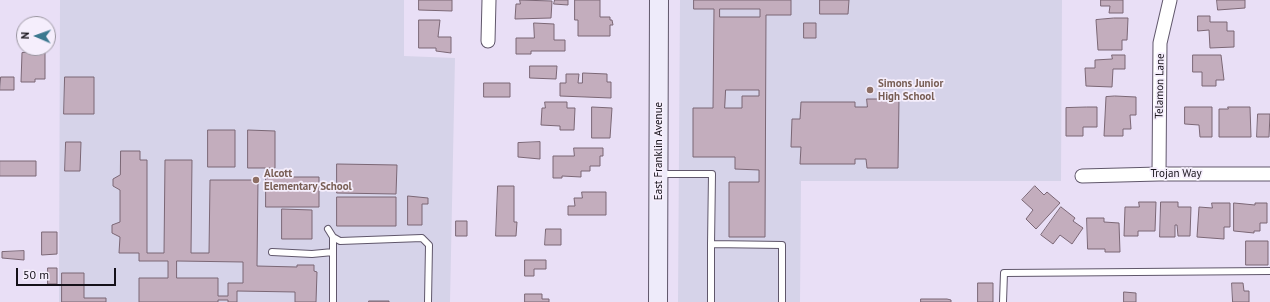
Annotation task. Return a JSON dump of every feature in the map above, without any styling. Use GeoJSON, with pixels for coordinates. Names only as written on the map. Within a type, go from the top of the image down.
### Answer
{"type":"FeatureCollection","features":[{"type":"Feature","properties":{"kind":"street"},"geometry":{"type":"LineString","coordinates":[[488,41],[489,0]]}},
{"type":"Feature","properties":{"kind":"street","name":"East Franklin Avenue"},"geometry":{"type":"LineString","coordinates":[[658,302],[659,0]]}},
{"type":"Feature","properties":{"kind":"street","name":"Telamon Lane"},"geometry":{"type":"LineString","coordinates":[[1159,174],[1160,42],[1170,0]]}},
{"type":"Feature","properties":{"kind":"street","name":"Trojan Way"},"geometry":{"type":"LineString","coordinates":[[1082,176],[1270,174]]}},
{"type":"Feature","properties":{"kind":"lane"},"geometry":{"type":"LineString","coordinates":[[659,174],[712,174],[711,302]]}},
{"type":"Feature","properties":{"kind":"lane"},"geometry":{"type":"LineString","coordinates":[[328,229],[332,237],[333,302]]}},
{"type":"Feature","properties":{"kind":"lane"},"geometry":{"type":"LineString","coordinates":[[332,237],[340,241],[422,238],[429,245],[428,302]]}},
{"type":"Feature","properties":{"kind":"lane"},"geometry":{"type":"LineString","coordinates":[[712,244],[782,245],[782,302]]}},
{"type":"Feature","properties":{"kind":"lane"},"geometry":{"type":"LineString","coordinates":[[272,252],[312,254],[333,252]]}},
{"type":"Feature","properties":{"kind":"lane"},"geometry":{"type":"LineString","coordinates":[[1003,302],[1004,273],[1270,271]]}},
{"type":"Feature","properties":{"kind":"shaded area","name":"Alcott Elementary School"},"geometry":{"type":"Polygon","coordinates":[[[60,0],[404,0],[404,56],[455,58],[450,302],[59,302],[60,0]]]}},
{"type":"Feature","properties":{"kind":"shaded area","name":"Simons Junior High School"},"geometry":{"type":"Polygon","coordinates":[[[680,0],[1062,0],[1061,181],[801,181],[800,302],[678,302],[680,0]]]}},
{"type":"Feature","properties":{"kind":"building"},"geometry":{"type":"Polygon","coordinates":[[[419,0],[452,0],[452,11],[419,10],[419,0]]]}},
{"type":"Feature","properties":{"kind":"building"},"geometry":{"type":"Polygon","coordinates":[[[520,0],[552,1],[551,18],[515,19],[516,4],[520,4],[520,0]]]}},
{"type":"Feature","properties":{"kind":"building"},"geometry":{"type":"Polygon","coordinates":[[[555,0],[568,0],[568,5],[554,4],[555,0]]]}},
{"type":"Feature","properties":{"kind":"building"},"geometry":{"type":"Polygon","coordinates":[[[575,0],[600,0],[600,17],[610,17],[610,20],[612,20],[613,25],[610,25],[610,36],[578,36],[578,20],[575,20],[575,0]]]}},
{"type":"Feature","properties":{"kind":"building"},"geometry":{"type":"Polygon","coordinates":[[[694,0],[791,0],[791,15],[766,15],[765,237],[729,237],[729,182],[759,182],[759,170],[735,169],[735,157],[693,157],[693,108],[713,108],[714,9],[694,9],[694,0]],[[720,9],[720,17],[760,17],[760,9],[720,9]],[[726,90],[725,108],[742,108],[742,96],[759,96],[759,90],[726,90]]]}},
{"type":"Feature","properties":{"kind":"building"},"geometry":{"type":"Polygon","coordinates":[[[820,0],[849,0],[848,14],[820,14],[820,0]]]}},
{"type":"Feature","properties":{"kind":"building"},"geometry":{"type":"Polygon","coordinates":[[[1101,0],[1123,0],[1123,13],[1109,13],[1110,6],[1101,6],[1101,0]]]}},
{"type":"Feature","properties":{"kind":"building"},"geometry":{"type":"Polygon","coordinates":[[[1217,0],[1245,0],[1245,8],[1218,10],[1217,0]]]}},
{"type":"Feature","properties":{"kind":"building"},"geometry":{"type":"Polygon","coordinates":[[[1198,16],[1210,16],[1210,22],[1227,22],[1227,31],[1234,31],[1234,47],[1210,48],[1209,30],[1198,31],[1198,16]]]}},
{"type":"Feature","properties":{"kind":"building"},"geometry":{"type":"Polygon","coordinates":[[[1128,18],[1127,40],[1122,40],[1122,50],[1098,50],[1096,20],[1128,18]]]}},
{"type":"Feature","properties":{"kind":"building"},"geometry":{"type":"Polygon","coordinates":[[[419,20],[440,20],[438,37],[451,37],[451,53],[436,51],[436,48],[419,48],[419,20]]]}},
{"type":"Feature","properties":{"kind":"building"},"geometry":{"type":"Polygon","coordinates":[[[534,23],[554,24],[554,40],[565,40],[565,51],[531,51],[531,54],[516,54],[516,38],[534,38],[534,23]]]}},
{"type":"Feature","properties":{"kind":"building"},"geometry":{"type":"Polygon","coordinates":[[[804,23],[816,23],[816,38],[804,38],[804,23]]]}},
{"type":"Feature","properties":{"kind":"building"},"geometry":{"type":"Polygon","coordinates":[[[1112,55],[1125,55],[1125,69],[1113,69],[1112,87],[1086,86],[1085,68],[1095,68],[1095,60],[1112,59],[1112,55]]]}},
{"type":"Feature","properties":{"kind":"building"},"geometry":{"type":"Polygon","coordinates":[[[1193,55],[1221,55],[1224,80],[1216,80],[1216,86],[1202,86],[1202,72],[1193,72],[1193,55]]]}},
{"type":"Feature","properties":{"kind":"building"},"geometry":{"type":"Polygon","coordinates":[[[22,56],[45,56],[45,79],[35,79],[35,82],[21,82],[22,56]]]}},
{"type":"Feature","properties":{"kind":"building"},"geometry":{"type":"Polygon","coordinates":[[[530,66],[557,66],[556,79],[530,78],[530,66]]]}},
{"type":"Feature","properties":{"kind":"building"},"geometry":{"type":"Polygon","coordinates":[[[583,73],[607,74],[607,82],[611,82],[611,98],[560,96],[560,83],[566,83],[566,74],[579,74],[578,83],[582,83],[583,73]]]}},
{"type":"Feature","properties":{"kind":"building"},"geometry":{"type":"Polygon","coordinates":[[[1,77],[14,77],[14,90],[0,90],[1,77]]]}},
{"type":"Feature","properties":{"kind":"building"},"geometry":{"type":"Polygon","coordinates":[[[65,77],[94,77],[94,114],[64,114],[65,77]]]}},
{"type":"Feature","properties":{"kind":"building"},"geometry":{"type":"Polygon","coordinates":[[[484,83],[510,83],[510,97],[484,97],[484,83]]]}},
{"type":"Feature","properties":{"kind":"building"},"geometry":{"type":"Polygon","coordinates":[[[1106,97],[1136,97],[1136,115],[1130,115],[1131,129],[1123,129],[1123,136],[1104,136],[1106,97]]]}},
{"type":"Feature","properties":{"kind":"building"},"geometry":{"type":"Polygon","coordinates":[[[867,99],[899,99],[898,168],[867,168],[866,159],[855,159],[855,164],[800,164],[801,147],[791,147],[792,119],[800,119],[801,102],[855,102],[855,107],[867,107],[867,99]]]}},
{"type":"Feature","properties":{"kind":"building"},"geometry":{"type":"Polygon","coordinates":[[[545,102],[567,102],[567,108],[575,108],[574,130],[560,130],[560,126],[541,125],[542,108],[545,108],[545,102]]]}},
{"type":"Feature","properties":{"kind":"building"},"geometry":{"type":"Polygon","coordinates":[[[592,107],[612,108],[610,138],[592,138],[592,107]]]}},
{"type":"Feature","properties":{"kind":"building"},"geometry":{"type":"Polygon","coordinates":[[[1097,107],[1097,127],[1083,127],[1083,136],[1066,136],[1066,108],[1097,107]]]}},
{"type":"Feature","properties":{"kind":"building"},"geometry":{"type":"Polygon","coordinates":[[[1185,107],[1212,107],[1212,137],[1200,137],[1199,125],[1185,124],[1185,107]]]}},
{"type":"Feature","properties":{"kind":"building"},"geometry":{"type":"Polygon","coordinates":[[[1228,107],[1250,107],[1251,137],[1219,137],[1219,109],[1228,109],[1228,107]]]}},
{"type":"Feature","properties":{"kind":"building"},"geometry":{"type":"Polygon","coordinates":[[[1258,114],[1270,114],[1269,137],[1257,137],[1258,114]]]}},
{"type":"Feature","properties":{"kind":"building"},"geometry":{"type":"Polygon","coordinates":[[[208,130],[235,130],[235,167],[208,167],[208,130]]]}},
{"type":"Feature","properties":{"kind":"building"},"geometry":{"type":"Polygon","coordinates":[[[248,130],[275,131],[275,168],[248,168],[248,130]]]}},
{"type":"Feature","properties":{"kind":"building"},"geometry":{"type":"Polygon","coordinates":[[[66,142],[81,142],[80,171],[65,171],[66,142]]]}},
{"type":"Feature","properties":{"kind":"building"},"geometry":{"type":"Polygon","coordinates":[[[540,142],[540,159],[518,157],[518,143],[540,142]]]}},
{"type":"Feature","properties":{"kind":"building"},"geometry":{"type":"Polygon","coordinates":[[[574,148],[603,148],[603,156],[600,156],[600,166],[590,166],[590,171],[581,171],[581,177],[562,176],[562,178],[553,178],[553,156],[574,156],[574,148]]]}},
{"type":"Feature","properties":{"kind":"building"},"geometry":{"type":"Polygon","coordinates":[[[121,151],[140,151],[140,160],[147,160],[147,253],[164,253],[165,160],[192,160],[191,253],[209,253],[210,180],[258,180],[257,266],[297,267],[297,265],[314,265],[314,271],[317,272],[316,302],[295,302],[295,292],[237,291],[237,302],[218,300],[218,302],[139,302],[139,278],[168,278],[168,261],[139,261],[139,253],[119,253],[120,237],[112,233],[112,225],[120,222],[120,190],[113,186],[113,179],[120,175],[121,151]],[[177,261],[177,278],[218,278],[218,296],[228,296],[228,283],[243,283],[243,262],[177,261]]]}},
{"type":"Feature","properties":{"kind":"building"},"geometry":{"type":"Polygon","coordinates":[[[0,161],[36,161],[36,176],[0,176],[0,161]]]}},
{"type":"Feature","properties":{"kind":"building"},"geometry":{"type":"Polygon","coordinates":[[[337,164],[397,165],[396,194],[337,193],[337,164]]]}},
{"type":"Feature","properties":{"kind":"building"},"geometry":{"type":"Polygon","coordinates":[[[266,177],[319,177],[319,207],[266,207],[266,177]]]}},
{"type":"Feature","properties":{"kind":"building"},"geometry":{"type":"Polygon","coordinates":[[[498,186],[514,186],[514,222],[517,222],[516,236],[496,236],[498,186]]]}},
{"type":"Feature","properties":{"kind":"building"},"geometry":{"type":"Polygon","coordinates":[[[1035,186],[1044,195],[1047,192],[1060,203],[1036,229],[1026,219],[1033,210],[1022,200],[1035,186]]]}},
{"type":"Feature","properties":{"kind":"building"},"geometry":{"type":"Polygon","coordinates":[[[582,192],[606,192],[606,215],[568,215],[568,206],[575,206],[574,198],[582,198],[582,192]]]}},
{"type":"Feature","properties":{"kind":"building"},"geometry":{"type":"Polygon","coordinates":[[[408,196],[428,198],[428,204],[422,204],[422,225],[408,225],[408,196]]]}},
{"type":"Feature","properties":{"kind":"building"},"geometry":{"type":"Polygon","coordinates":[[[337,197],[396,197],[396,226],[337,226],[337,197]]]}},
{"type":"Feature","properties":{"kind":"building"},"geometry":{"type":"Polygon","coordinates":[[[1139,202],[1156,202],[1155,231],[1138,231],[1138,236],[1124,236],[1125,207],[1139,207],[1139,202]]]}},
{"type":"Feature","properties":{"kind":"building"},"geometry":{"type":"Polygon","coordinates":[[[1161,202],[1178,202],[1178,207],[1191,207],[1190,236],[1178,236],[1177,225],[1175,225],[1175,237],[1160,237],[1161,202]]]}},
{"type":"Feature","properties":{"kind":"building"},"geometry":{"type":"Polygon","coordinates":[[[1212,203],[1230,203],[1230,227],[1224,227],[1224,239],[1197,237],[1199,207],[1212,208],[1212,203]]]}},
{"type":"Feature","properties":{"kind":"building"},"geometry":{"type":"Polygon","coordinates":[[[1234,203],[1255,205],[1255,203],[1267,203],[1267,223],[1260,223],[1260,231],[1254,231],[1254,233],[1234,231],[1234,203]]]}},
{"type":"Feature","properties":{"kind":"building"},"geometry":{"type":"Polygon","coordinates":[[[1061,207],[1075,218],[1073,221],[1083,228],[1072,244],[1060,235],[1053,244],[1041,235],[1061,207]]]}},
{"type":"Feature","properties":{"kind":"building"},"geometry":{"type":"Polygon","coordinates":[[[282,209],[312,210],[312,239],[282,239],[282,209]]]}},
{"type":"Feature","properties":{"kind":"building"},"geometry":{"type":"Polygon","coordinates":[[[1087,218],[1104,218],[1104,222],[1119,223],[1120,252],[1105,252],[1105,249],[1088,249],[1087,218]]]}},
{"type":"Feature","properties":{"kind":"building"},"geometry":{"type":"Polygon","coordinates":[[[456,221],[467,221],[467,236],[456,236],[456,221]]]}},
{"type":"Feature","properties":{"kind":"building"},"geometry":{"type":"Polygon","coordinates":[[[546,229],[561,229],[561,245],[545,245],[546,229]]]}},
{"type":"Feature","properties":{"kind":"building"},"geometry":{"type":"Polygon","coordinates":[[[42,232],[57,232],[57,254],[42,255],[42,232]]]}},
{"type":"Feature","properties":{"kind":"building"},"geometry":{"type":"Polygon","coordinates":[[[1246,241],[1268,241],[1268,265],[1246,265],[1246,241]]]}},
{"type":"Feature","properties":{"kind":"building"},"geometry":{"type":"Polygon","coordinates":[[[24,251],[24,260],[2,258],[2,252],[24,251]]]}},
{"type":"Feature","properties":{"kind":"building"},"geometry":{"type":"Polygon","coordinates":[[[525,260],[546,260],[546,269],[534,269],[534,276],[525,276],[525,260]]]}},
{"type":"Feature","properties":{"kind":"building"},"geometry":{"type":"Polygon","coordinates":[[[48,268],[57,268],[57,284],[48,284],[48,268]]]}},
{"type":"Feature","properties":{"kind":"building"},"geometry":{"type":"Polygon","coordinates":[[[62,273],[84,273],[84,298],[106,298],[106,302],[62,302],[62,273]]]}},
{"type":"Feature","properties":{"kind":"building"},"geometry":{"type":"Polygon","coordinates":[[[978,283],[993,283],[993,302],[978,302],[978,283]]]}},
{"type":"Feature","properties":{"kind":"building"},"geometry":{"type":"Polygon","coordinates":[[[1232,283],[1243,283],[1244,291],[1249,291],[1249,302],[1233,302],[1232,283]]]}},
{"type":"Feature","properties":{"kind":"building"},"geometry":{"type":"Polygon","coordinates":[[[1124,292],[1136,293],[1136,302],[1124,302],[1124,292]]]}},
{"type":"Feature","properties":{"kind":"building"},"geometry":{"type":"Polygon","coordinates":[[[525,294],[542,294],[542,299],[549,299],[549,302],[525,302],[525,294]]]}},
{"type":"Feature","properties":{"kind":"building"},"geometry":{"type":"Polygon","coordinates":[[[921,299],[947,299],[951,300],[951,302],[921,302],[921,299]]]}},
{"type":"Feature","properties":{"kind":"building"},"geometry":{"type":"Polygon","coordinates":[[[389,301],[389,302],[369,302],[389,301]]]}},
{"type":"Feature","properties":{"kind":"place","name":"Simons Junior High School"},"geometry":{"type":"Point","coordinates":[870,90]}},
{"type":"Feature","properties":{"kind":"place","name":"Alcott Elementary School"},"geometry":{"type":"Point","coordinates":[256,180]}}]}
